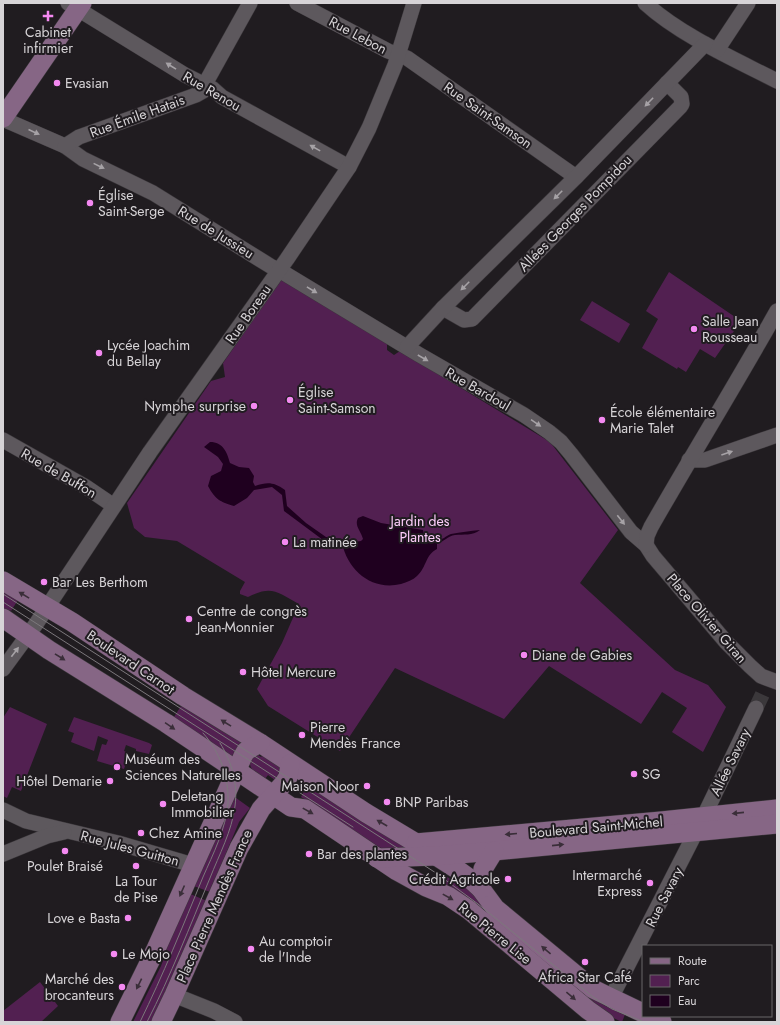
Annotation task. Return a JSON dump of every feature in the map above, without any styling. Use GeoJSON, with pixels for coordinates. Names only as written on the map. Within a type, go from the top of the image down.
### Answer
{"type":"FeatureCollection","features":[{"type":"Feature","properties":{"kind":"main road"},"geometry":{"type":"LineString","coordinates":[[3,118],[76,5]]}},
{"type":"Feature","properties":{"kind":"main road","name":"Boulevard Carnot"},"geometry":{"type":"LineString","coordinates":[[3,581],[72,622],[183,696],[260,743],[290,764]]}},
{"type":"Feature","properties":{"kind":"main road"},"geometry":{"type":"LineString","coordinates":[[3,618],[27,636],[212,753],[240,769],[291,807],[305,809],[377,858]]}},
{"type":"Feature","properties":{"kind":"main road"},"geometry":{"type":"LineString","coordinates":[[120,1022],[156,949],[226,792],[240,769],[246,751],[260,743]]}},
{"type":"Feature","properties":{"kind":"main road"},"geometry":{"type":"LineString","coordinates":[[212,753],[221,770],[226,792]]}},
{"type":"Feature","properties":{"kind":"main road"},"geometry":{"type":"LineString","coordinates":[[274,795],[288,777],[290,764],[436,856]]}},
{"type":"Feature","properties":{"kind":"main road","name":"Place Pierre Mendès France"},"geometry":{"type":"LineString","coordinates":[[161,1022],[239,848],[261,809],[274,795]]}},
{"type":"Feature","properties":{"kind":"main road","name":"Boulevard Saint-Michel"},"geometry":{"type":"LineString","coordinates":[[377,858],[436,856],[494,851],[700,824],[777,809]]}},
{"type":"Feature","properties":{"kind":"main road","name":"Boulevard Saint-Michel"},"geometry":{"type":"LineString","coordinates":[[416,842],[700,824],[777,824]]}},
{"type":"Feature","properties":{"kind":"main road"},"geometry":{"type":"LineString","coordinates":[[481,889],[483,869],[494,851]]}},
{"type":"Feature","properties":{"kind":"main road","name":"Rue Pierre Lise"},"geometry":{"type":"LineString","coordinates":[[436,856],[469,878],[481,889],[495,908],[593,989],[642,1012]]}},
{"type":"Feature","properties":{"kind":"main road","name":"Rue Pierre Lise"},"geometry":{"type":"LineString","coordinates":[[377,858],[397,872],[448,896],[469,910],[602,1022]]}},
{"type":"Feature","properties":{"kind":"main road"},"geometry":{"type":"LineString","coordinates":[[651,1017],[662,1022]]}},
{"type":"Feature","properties":{"kind":"street"},"geometry":{"type":"LineString","coordinates":[[208,86],[250,3]]}},
{"type":"Feature","properties":{"kind":"street","name":"Rue Lebon"},"geometry":{"type":"LineString","coordinates":[[297,3],[398,55]]}},
{"type":"Feature","properties":{"kind":"street","name":"Rue Boreau"},"geometry":{"type":"LineString","coordinates":[[3,669],[27,636],[150,452],[279,270],[349,167],[368,128],[395,65],[414,3]]}},
{"type":"Feature","properties":{"kind":"street"},"geometry":{"type":"LineString","coordinates":[[645,3],[659,15],[711,47],[777,81]]}},
{"type":"Feature","properties":{"kind":"street","name":"Allées Georges Pompidou"},"geometry":{"type":"LineString","coordinates":[[407,347],[443,308],[576,177],[667,83],[711,47],[748,3]]}},
{"type":"Feature","properties":{"kind":"street","name":"Rue Renou"},"geometry":{"type":"LineString","coordinates":[[76,5],[184,75],[208,86],[222,96],[349,167]]}},
{"type":"Feature","properties":{"kind":"street","name":"Rue Saint-Samson"},"geometry":{"type":"LineString","coordinates":[[398,55],[407,58],[576,177]]}},
{"type":"Feature","properties":{"kind":"street","name":"Allées Georges Pompidou"},"geometry":{"type":"LineString","coordinates":[[443,308],[464,320],[472,319],[680,107],[682,104],[681,97],[667,83]]}},
{"type":"Feature","properties":{"kind":"street","name":"Rue Émile Hatais"},"geometry":{"type":"LineString","coordinates":[[65,146],[79,137],[196,95],[208,86]]}},
{"type":"Feature","properties":{"kind":"street","name":"Rue de Jussieu"},"geometry":{"type":"LineString","coordinates":[[3,118],[65,146],[83,159],[153,193],[279,270]]}},
{"type":"Feature","properties":{"kind":"street","name":"Rue Bardoul"},"geometry":{"type":"LineString","coordinates":[[279,270],[524,415],[549,432],[561,442],[571,454],[631,532],[646,545]]}},
{"type":"Feature","properties":{"kind":"street"},"geometry":{"type":"LineString","coordinates":[[646,545],[647,536],[651,527],[689,460],[730,394],[777,311]]}},
{"type":"Feature","properties":{"kind":"street"},"geometry":{"type":"LineString","coordinates":[[689,460],[705,460],[777,435]]}},
{"type":"Feature","properties":{"kind":"street","name":"Rue de Buffon"},"geometry":{"type":"LineString","coordinates":[[3,440],[86,487],[114,506]]}},
{"type":"Feature","properties":{"kind":"street","name":"Place Olivier Giran"},"geometry":{"type":"LineString","coordinates":[[646,545],[653,556],[726,642],[755,672],[770,684]]}},
{"type":"Feature","properties":{"kind":"street","name":"Allée Savary"},"geometry":{"type":"LineString","coordinates":[[700,824],[756,708]]}},
{"type":"Feature","properties":{"kind":"street","name":"Rue Jules Guitton"},"geometry":{"type":"LineString","coordinates":[[3,810],[26,821],[125,845],[193,865]]}},
{"type":"Feature","properties":{"kind":"street"},"geometry":{"type":"LineString","coordinates":[[22,847],[26,833],[26,821]]}},
{"type":"Feature","properties":{"kind":"street","name":"Rue Savary"},"geometry":{"type":"LineString","coordinates":[[611,998],[700,824]]}},
{"type":"Feature","properties":{"kind":"street"},"geometry":{"type":"LineString","coordinates":[[3,854],[48,836],[67,831]]}},
{"type":"Feature","properties":{"kind":"street"},"geometry":{"type":"LineString","coordinates":[[174,995],[213,1017],[236,1022]]}},
{"type":"Feature","properties":{"kind":"green space","name":"Salle Jean Rousseau"},"geometry":{"type":"Polygon","coordinates":[[[669,272],[741,321],[715,358],[700,349],[686,372],[678,367],[677,369],[642,348],[658,319],[646,311],[669,272]]]}},
{"type":"Feature","properties":{"kind":"green space","name":"Jardin des Plantes"},"geometry":{"type":"Polygon","coordinates":[[[281,280],[387,343],[387,350],[394,355],[400,351],[550,442],[618,530],[580,583],[675,670],[708,685],[726,707],[703,752],[672,732],[687,708],[662,692],[641,724],[549,666],[504,719],[395,668],[340,751],[268,706],[257,689],[282,643],[299,604],[280,593],[269,591],[256,593],[248,597],[240,594],[245,582],[177,541],[145,537],[134,528],[127,503],[211,381],[225,377],[223,363],[281,280]]]}},
{"type":"Feature","properties":{"kind":"green space"},"geometry":{"type":"Polygon","coordinates":[[[592,301],[630,324],[619,343],[580,320],[592,301]]]}},
{"type":"Feature","properties":{"kind":"green space"},"geometry":{"type":"Polygon","coordinates":[[[3,588],[18,600],[11,611],[10,610],[8,612],[3,609],[3,588]]]}},
{"type":"Feature","properties":{"kind":"green space"},"geometry":{"type":"Polygon","coordinates":[[[181,706],[246,739],[240,743],[242,745],[235,755],[233,754],[232,758],[172,720],[181,706]]]}},
{"type":"Feature","properties":{"kind":"green space"},"geometry":{"type":"Polygon","coordinates":[[[10,707],[47,724],[21,791],[12,787],[7,798],[3,796],[3,718],[10,707]]]}},
{"type":"Feature","properties":{"kind":"green space"},"geometry":{"type":"Polygon","coordinates":[[[74,717],[149,743],[152,745],[149,754],[136,751],[136,749],[126,745],[124,751],[129,753],[124,769],[97,761],[102,744],[106,745],[108,740],[98,736],[94,751],[71,742],[74,733],[68,731],[74,717]]]}},
{"type":"Feature","properties":{"kind":"green space"},"geometry":{"type":"Polygon","coordinates":[[[257,754],[261,757],[263,755],[279,767],[280,772],[275,780],[268,775],[265,779],[251,768],[250,757],[257,754]]]}},
{"type":"Feature","properties":{"kind":"green space"},"geometry":{"type":"Polygon","coordinates":[[[308,784],[410,849],[383,849],[379,847],[301,797],[308,784]]]}},
{"type":"Feature","properties":{"kind":"green space"},"geometry":{"type":"Polygon","coordinates":[[[232,795],[250,808],[239,822],[210,892],[191,885],[232,795]]]}},
{"type":"Feature","properties":{"kind":"green space"},"geometry":{"type":"Polygon","coordinates":[[[441,873],[455,882],[460,877],[626,1012],[622,1022],[607,1015],[434,882],[441,873]]]}},
{"type":"Feature","properties":{"kind":"green space"},"geometry":{"type":"Polygon","coordinates":[[[188,893],[207,901],[153,1022],[133,1022],[161,966],[168,940],[188,893]]]}},
{"type":"Feature","properties":{"kind":"green space"},"geometry":{"type":"Polygon","coordinates":[[[40,982],[58,1006],[41,1022],[3,1022],[3,1011],[40,982]]]}},
{"type":"Feature","properties":{"kind":"water"},"geometry":{"type":"Polygon","coordinates":[[[210,442],[214,442],[224,448],[230,463],[239,467],[249,468],[254,476],[253,482],[255,486],[270,484],[277,485],[285,490],[287,506],[306,523],[326,537],[353,542],[361,541],[363,539],[357,526],[357,521],[358,518],[363,516],[381,523],[423,530],[425,541],[431,542],[436,539],[437,541],[451,534],[480,530],[471,534],[455,535],[437,544],[437,549],[430,554],[423,569],[410,581],[401,584],[380,584],[363,577],[356,570],[345,553],[342,543],[323,540],[284,511],[282,495],[272,487],[254,490],[247,498],[234,506],[221,501],[216,497],[208,486],[211,476],[221,471],[223,464],[218,457],[204,447],[210,442]]]}},
{"type":"Feature","properties":{"kind":"tunnel"},"geometry":{"type":"LineString","coordinates":[[756,708],[764,691]]}},
{"type":"Feature","properties":{"kind":"tram line"},"geometry":{"type":"LineString","coordinates":[[3,594],[436,873],[478,904],[593,997],[612,1009],[644,1022]]}},
{"type":"Feature","properties":{"kind":"tram line"},"geometry":{"type":"LineString","coordinates":[[3,602],[353,827]]}},
{"type":"Feature","properties":{"kind":"tram line"},"geometry":{"type":"LineString","coordinates":[[140,1022],[165,968],[215,850],[227,813],[228,793],[225,774],[219,757],[203,733]]}},
{"type":"Feature","properties":{"kind":"tram line"},"geometry":{"type":"LineString","coordinates":[[147,1022],[180,950],[225,843],[231,825],[236,798],[235,781],[231,765],[220,743]]}},
{"type":"Feature","properties":{"kind":"place","name":"Cabinet infirmier"},"geometry":{"type":"Point","coordinates":[48,16]}},
{"type":"Feature","properties":{"kind":"place","name":"Evasian"},"geometry":{"type":"Point","coordinates":[57,83]}},
{"type":"Feature","properties":{"kind":"place","name":"Église Saint-Serge"},"geometry":{"type":"Point","coordinates":[90,203]}},
{"type":"Feature","properties":{"kind":"place","name":"Salle Jean Rousseau"},"geometry":{"type":"Point","coordinates":[694,329]}},
{"type":"Feature","properties":{"kind":"place","name":"Lycée Joachim du Bellay"},"geometry":{"type":"Point","coordinates":[99,353]}},
{"type":"Feature","properties":{"kind":"place","name":"Église Saint-Samson"},"geometry":{"type":"Point","coordinates":[290,400]}},
{"type":"Feature","properties":{"kind":"place","name":"Nymphe surprise"},"geometry":{"type":"Point","coordinates":[254,406]}},
{"type":"Feature","properties":{"kind":"place","name":"École élémentaire Marie Talet"},"geometry":{"type":"Point","coordinates":[602,420]}},
{"type":"Feature","properties":{"kind":"place","name":"La matinée"},"geometry":{"type":"Point","coordinates":[285,542]}},
{"type":"Feature","properties":{"kind":"place","name":"Bar Les Berthom"},"geometry":{"type":"Point","coordinates":[44,582]}},
{"type":"Feature","properties":{"kind":"place","name":"Centre de congrès Jean-Monnier"},"geometry":{"type":"Point","coordinates":[189,619]}},
{"type":"Feature","properties":{"kind":"place","name":"Diane de Gabies"},"geometry":{"type":"Point","coordinates":[524,655]}},
{"type":"Feature","properties":{"kind":"place","name":"Hôtel Mercure"},"geometry":{"type":"Point","coordinates":[243,672]}},
{"type":"Feature","properties":{"kind":"place","name":"Pierre Mendès France"},"geometry":{"type":"Point","coordinates":[302,735]}},
{"type":"Feature","properties":{"kind":"place","name":"Muséum des Sciences Naturelles"},"geometry":{"type":"Point","coordinates":[117,767]}},
{"type":"Feature","properties":{"kind":"place","name":"SG"},"geometry":{"type":"Point","coordinates":[634,774]}},
{"type":"Feature","properties":{"kind":"place","name":"Hôtel Demarie"},"geometry":{"type":"Point","coordinates":[110,781]}},
{"type":"Feature","properties":{"kind":"place","name":"Maison Noor"},"geometry":{"type":"Point","coordinates":[367,786]}},
{"type":"Feature","properties":{"kind":"place","name":"BNP Paribas"},"geometry":{"type":"Point","coordinates":[387,802]}},
{"type":"Feature","properties":{"kind":"place","name":"Deletang Immobilier"},"geometry":{"type":"Point","coordinates":[163,804]}},
{"type":"Feature","properties":{"kind":"place","name":"Chez Amine"},"geometry":{"type":"Point","coordinates":[141,833]}},
{"type":"Feature","properties":{"kind":"place","name":"Poulet Braisé"},"geometry":{"type":"Point","coordinates":[65,851]}},
{"type":"Feature","properties":{"kind":"place","name":"Bar des plantes"},"geometry":{"type":"Point","coordinates":[309,854]}},
{"type":"Feature","properties":{"kind":"place","name":"La Tour de Pise"},"geometry":{"type":"Point","coordinates":[136,866]}},
{"type":"Feature","properties":{"kind":"place","name":"Crédit Agricole"},"geometry":{"type":"Point","coordinates":[508,879]}},
{"type":"Feature","properties":{"kind":"place","name":"Intermarché Express"},"geometry":{"type":"Point","coordinates":[650,883]}},
{"type":"Feature","properties":{"kind":"place","name":"Love e Basta"},"geometry":{"type":"Point","coordinates":[128,918]}},
{"type":"Feature","properties":{"kind":"place","name":"Au comptoir de l'Inde"},"geometry":{"type":"Point","coordinates":[251,949]}},
{"type":"Feature","properties":{"kind":"place","name":"Le Mojo"},"geometry":{"type":"Point","coordinates":[114,954]}},
{"type":"Feature","properties":{"kind":"place","name":"Africa Star Café"},"geometry":{"type":"Point","coordinates":[585,962]}},
{"type":"Feature","properties":{"kind":"place","name":"Marché des brocanteurs"},"geometry":{"type":"Point","coordinates":[122,987]}}]}
